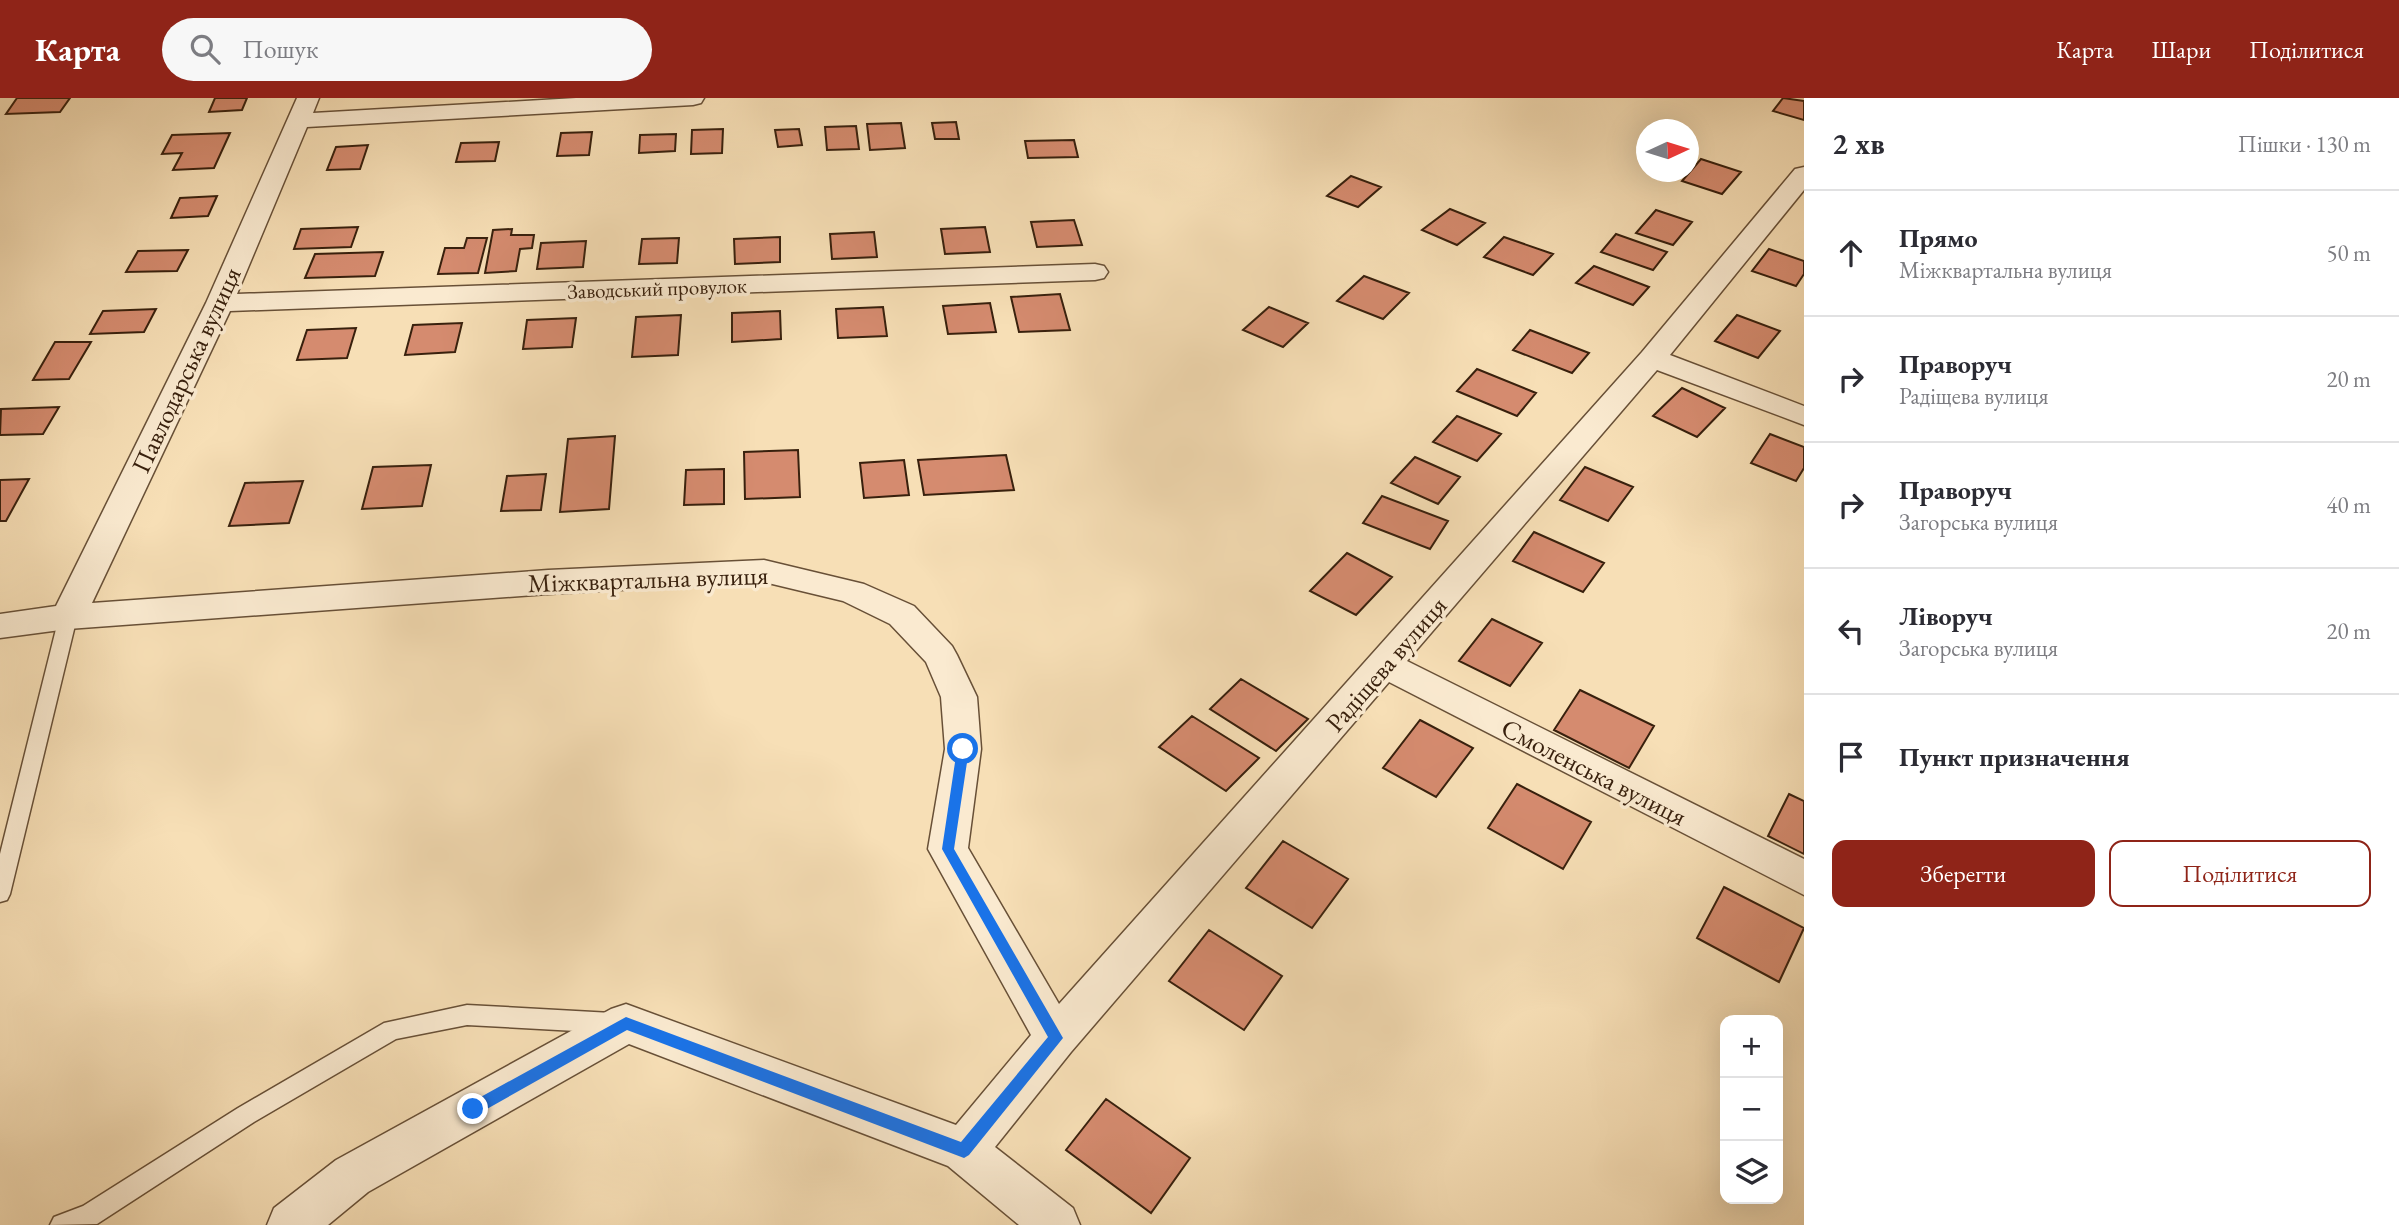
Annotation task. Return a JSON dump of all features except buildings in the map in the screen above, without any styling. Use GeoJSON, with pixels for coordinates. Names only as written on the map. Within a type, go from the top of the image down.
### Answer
{"type":"FeatureCollection","features":[{"type":"Feature","properties":{"kind":"street","name":"Павлодарська вулиця"},"geometry":{"type":"LineString","coordinates":[[68,617],[220,303],[303,109],[693,98]]}},
{"type":"Feature","properties":{"kind":"street","name":"Радіщева вулиця"},"geometry":{"type":"LineString","coordinates":[[964,1150],[1056,1038],[1652,358],[1804,174]]}},
{"type":"Feature","properties":{"kind":"street","name":"Заводський провулок"},"geometry":{"type":"LineString","coordinates":[[220,303],[1095,272]]}},
{"type":"Feature","properties":{"kind":"street"},"geometry":{"type":"LineString","coordinates":[[1652,358],[1804,416]]}},
{"type":"Feature","properties":{"kind":"street","name":"Міжквартальна вулиця"},"geometry":{"type":"LineString","coordinates":[[0,626],[68,617],[548,582],[764,571],[852,592],[902,615],[940,655],[959,697],[963,749],[948,849],[1056,1038]]}},
{"type":"Feature","properties":{"kind":"street","name":"Смоленська вулиця"},"geometry":{"type":"LineString","coordinates":[[1385,665],[1804,878]]}},
{"type":"Feature","properties":{"kind":"street"},"geometry":{"type":"LineString","coordinates":[[291,1225],[352,1176],[626,1023],[964,1150],[1056,1225]]}},
{"type":"Feature","properties":{"kind":"lane"},"geometry":{"type":"LineString","coordinates":[[0,894],[68,617]]}},
{"type":"Feature","properties":{"kind":"lane"},"geometry":{"type":"LineString","coordinates":[[62,1225],[89,1216],[246,1115],[392,1030],[467,1015],[626,1023]]}},
{"type":"Feature","properties":{"kind":"route"},"geometry":{"type":"LineString","coordinates":[[473,1109],[626,1023],[964,1150],[1056,1038],[948,849],[963,749]]}}]}
